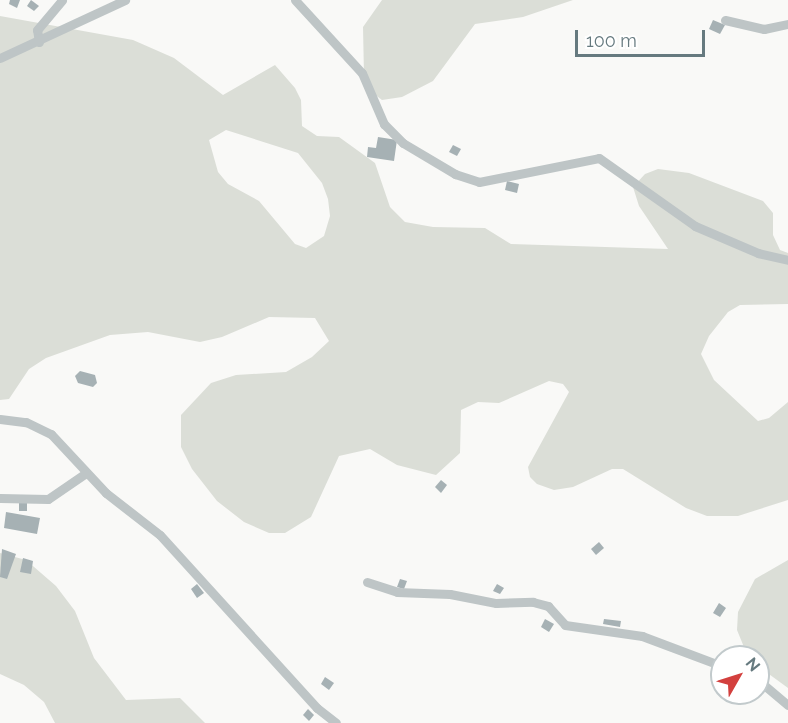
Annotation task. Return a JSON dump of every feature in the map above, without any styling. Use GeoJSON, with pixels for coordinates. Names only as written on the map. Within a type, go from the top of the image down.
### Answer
{"type":"FeatureCollection","features":[{"type":"Feature","properties":{"kind":"street"},"geometry":{"type":"LineString","coordinates":[[39,42],[37,30],[62,0]]}},
{"type":"Feature","properties":{"kind":"street"},"geometry":{"type":"LineString","coordinates":[[0,58],[39,42],[125,0]]}},
{"type":"Feature","properties":{"kind":"street"},"geometry":{"type":"LineString","coordinates":[[295,0],[362,73],[384,124],[403,143],[455,174],[479,182],[599,158],[695,226],[758,253],[788,260]]}},
{"type":"Feature","properties":{"kind":"street"},"geometry":{"type":"LineString","coordinates":[[725,20],[764,29],[788,24]]}},
{"type":"Feature","properties":{"kind":"street"},"geometry":{"type":"LineString","coordinates":[[0,419],[26,422],[51,434],[86,473],[160,535],[317,708],[336,723]]}},
{"type":"Feature","properties":{"kind":"street"},"geometry":{"type":"LineString","coordinates":[[0,498],[48,499],[86,473]]}},
{"type":"Feature","properties":{"kind":"street"},"geometry":{"type":"LineString","coordinates":[[367,582],[398,592],[450,594],[496,603],[533,602],[548,606],[565,625],[642,636],[710,662]]}},
{"type":"Feature","properties":{"kind":"street"},"geometry":{"type":"LineString","coordinates":[[770,690],[788,705]]}},
{"type":"Feature","properties":{"kind":"shaded area"},"geometry":{"type":"Polygon","coordinates":[[[382,0],[573,0],[523,17],[475,24],[433,81],[402,97],[382,100],[369,90],[364,76],[363,27],[382,0]]]}},
{"type":"Feature","properties":{"kind":"shaded area"},"geometry":{"type":"Polygon","coordinates":[[[0,16],[133,40],[174,58],[223,95],[275,65],[295,88],[301,100],[302,126],[317,136],[339,137],[375,163],[390,207],[405,222],[433,227],[485,228],[511,244],[668,249],[639,206],[633,187],[645,174],[658,169],[689,173],[763,201],[773,213],[773,235],[780,250],[788,253],[788,304],[740,305],[728,312],[709,336],[701,354],[714,380],[758,421],[769,418],[788,402],[788,500],[738,516],[707,516],[686,508],[623,469],[612,469],[573,487],[554,490],[537,484],[530,477],[528,467],[569,392],[563,384],[549,381],[499,403],[478,402],[461,410],[460,453],[436,475],[397,465],[370,449],[339,456],[311,517],[285,533],[269,533],[244,522],[217,501],[192,469],[181,447],[181,415],[211,383],[236,375],[286,372],[312,357],[329,341],[315,318],[269,317],[222,337],[200,342],[148,332],[110,335],[46,358],[29,369],[9,399],[0,400],[0,16]],[[226,130],[209,140],[218,172],[228,184],[259,201],[295,244],[306,248],[324,236],[330,216],[328,199],[322,183],[298,153],[226,130]]]}},
{"type":"Feature","properties":{"kind":"shaded area"},"geometry":{"type":"Polygon","coordinates":[[[0,553],[26,560],[56,586],[75,611],[94,658],[126,700],[180,698],[205,723],[55,723],[44,702],[24,685],[0,674],[0,553]]]}},
{"type":"Feature","properties":{"kind":"shaded area"},"geometry":{"type":"Polygon","coordinates":[[[788,560],[788,688],[770,675],[770,645],[743,645],[737,630],[738,612],[755,579],[788,560]]]}},
{"type":"Feature","properties":{"kind":"building"},"geometry":{"type":"Polygon","coordinates":[[[10,0],[20,0],[17,8],[9,4],[10,0]]]}},
{"type":"Feature","properties":{"kind":"building"},"geometry":{"type":"Polygon","coordinates":[[[31,0],[39,6],[34,11],[27,6],[31,0]]]}},
{"type":"Feature","properties":{"kind":"building"},"geometry":{"type":"Polygon","coordinates":[[[713,20],[725,25],[720,34],[709,29],[713,20]]]}},
{"type":"Feature","properties":{"kind":"building"},"geometry":{"type":"Polygon","coordinates":[[[378,137],[397,140],[394,161],[367,157],[368,147],[376,148],[378,137]]]}},
{"type":"Feature","properties":{"kind":"building"},"geometry":{"type":"Polygon","coordinates":[[[453,145],[461,149],[457,156],[449,152],[453,145]]]}},
{"type":"Feature","properties":{"kind":"building"},"geometry":{"type":"Polygon","coordinates":[[[507,181],[519,184],[517,193],[505,190],[507,181]]]}},
{"type":"Feature","properties":{"kind":"building"},"geometry":{"type":"Polygon","coordinates":[[[80,371],[95,375],[97,383],[93,387],[78,383],[75,376],[80,371]]]}},
{"type":"Feature","properties":{"kind":"building"},"geometry":{"type":"Polygon","coordinates":[[[441,480],[447,485],[441,493],[435,487],[441,480]]]}},
{"type":"Feature","properties":{"kind":"building"},"geometry":{"type":"Polygon","coordinates":[[[19,503],[27,503],[27,511],[19,511],[19,503]]]}},
{"type":"Feature","properties":{"kind":"building"},"geometry":{"type":"Polygon","coordinates":[[[6,512],[40,518],[37,534],[4,528],[6,512]]]}},
{"type":"Feature","properties":{"kind":"building"},"geometry":{"type":"Polygon","coordinates":[[[599,542],[604,548],[596,555],[591,549],[599,542]]]}},
{"type":"Feature","properties":{"kind":"building"},"geometry":{"type":"Polygon","coordinates":[[[2,549],[16,554],[7,579],[0,577],[2,549]]]}},
{"type":"Feature","properties":{"kind":"building"},"geometry":{"type":"Polygon","coordinates":[[[23,558],[33,561],[31,574],[20,572],[23,558]]]}},
{"type":"Feature","properties":{"kind":"building"},"geometry":{"type":"Polygon","coordinates":[[[400,579],[407,581],[404,589],[397,587],[400,579]]]}},
{"type":"Feature","properties":{"kind":"building"},"geometry":{"type":"Polygon","coordinates":[[[197,584],[204,593],[197,598],[191,589],[197,584]]]}},
{"type":"Feature","properties":{"kind":"building"},"geometry":{"type":"Polygon","coordinates":[[[497,584],[504,588],[500,594],[493,591],[497,584]]]}},
{"type":"Feature","properties":{"kind":"building"},"geometry":{"type":"Polygon","coordinates":[[[719,603],[726,608],[720,617],[713,613],[719,603]]]}},
{"type":"Feature","properties":{"kind":"building"},"geometry":{"type":"Polygon","coordinates":[[[545,619],[554,624],[549,632],[541,627],[545,619]]]}},
{"type":"Feature","properties":{"kind":"building"},"geometry":{"type":"Polygon","coordinates":[[[604,619],[621,621],[620,627],[603,624],[604,619]]]}},
{"type":"Feature","properties":{"kind":"building"},"geometry":{"type":"Polygon","coordinates":[[[325,677],[334,683],[329,690],[321,684],[325,677]]]}},
{"type":"Feature","properties":{"kind":"building"},"geometry":{"type":"Polygon","coordinates":[[[308,709],[314,715],[309,721],[303,715],[308,709]]]}}]}
